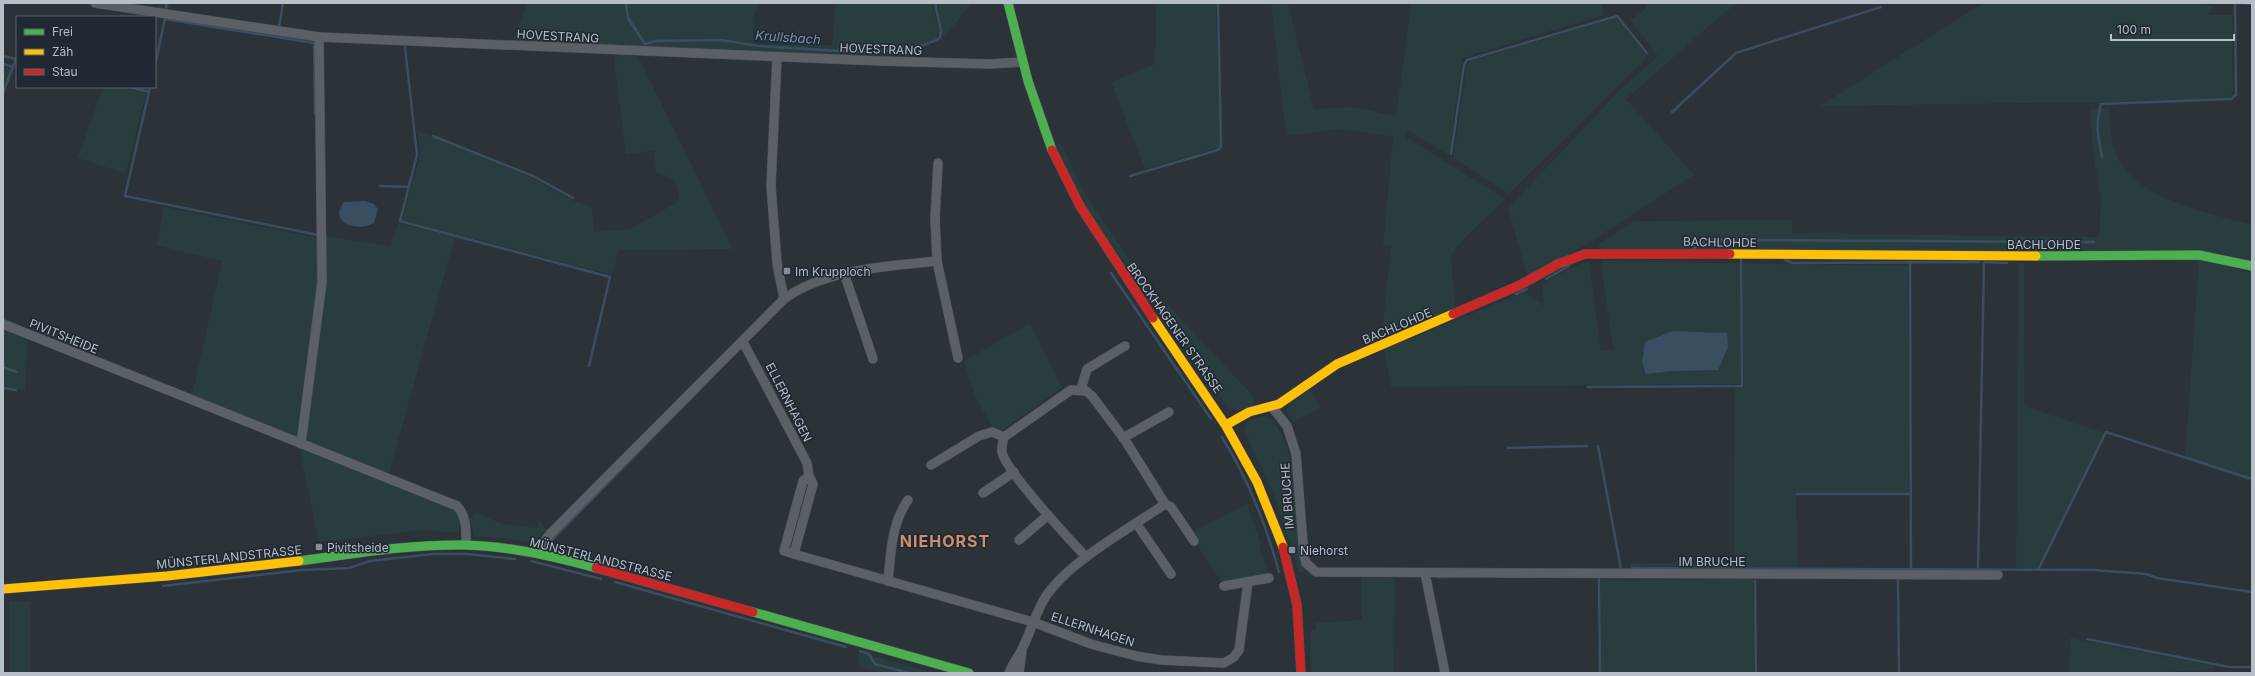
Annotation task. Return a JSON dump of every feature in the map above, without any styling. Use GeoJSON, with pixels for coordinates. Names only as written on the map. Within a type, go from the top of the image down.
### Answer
{"type":"FeatureCollection","features":[{"type":"Feature","properties":{"kind":"main road","name":"BROCKHAGENER STRASSE"},"geometry":{"type":"LineString","coordinates":[[1008,3],[1022,62],[1045,135],[1079,204],[1102,243],[1195,376],[1248,461],[1265,497],[1285,553],[1298,617],[1301,673]]}},
{"type":"Feature","properties":{"kind":"main road","name":"BACHLOHDE"},"geometry":{"type":"LineString","coordinates":[[1226,425],[1249,412],[1272,407],[1337,364],[1520,285],[1558,264],[1585,254],[1601,252],[2022,256],[2199,254],[2252,266]]}},
{"type":"Feature","properties":{"kind":"main road","name":"MÜNSTERLANDSTRASSE"},"geometry":{"type":"LineString","coordinates":[[3,589],[167,576],[331,557],[406,546],[466,545],[540,554],[602,569],[969,673]]}},
{"type":"Feature","properties":{"kind":"street","name":"HOVESTRANG"},"geometry":{"type":"LineString","coordinates":[[95,3],[319,37],[777,57],[989,64],[1022,62]]}},
{"type":"Feature","properties":{"kind":"street"},"geometry":{"type":"LineString","coordinates":[[301,444],[322,282],[319,37]]}},
{"type":"Feature","properties":{"kind":"street"},"geometry":{"type":"LineString","coordinates":[[777,57],[771,186],[777,263],[784,298]]}},
{"type":"Feature","properties":{"kind":"street"},"geometry":{"type":"LineString","coordinates":[[938,163],[935,218],[937,261],[958,358]]}},
{"type":"Feature","properties":{"kind":"street"},"geometry":{"type":"LineString","coordinates":[[540,554],[542,545],[550,534],[743,342],[784,298],[795,291],[844,273],[863,269],[937,261]]}},
{"type":"Feature","properties":{"kind":"street"},"geometry":{"type":"LineString","coordinates":[[844,273],[873,359]]}},
{"type":"Feature","properties":{"kind":"street","name":"PIVITSHEIDE"},"geometry":{"type":"LineString","coordinates":[[3,324],[457,506],[462,511],[464,519],[466,545]]}},
{"type":"Feature","properties":{"kind":"street","name":"ELLERNHAGEN"},"geometry":{"type":"LineString","coordinates":[[743,342],[807,463],[809,476],[803,481],[784,551],[1033,622],[1091,644],[1136,656],[1160,660],[1224,663],[1234,657],[1239,650],[1248,582]]}},
{"type":"Feature","properties":{"kind":"street"},"geometry":{"type":"LineString","coordinates":[[1081,390],[1087,368],[1125,346]]}},
{"type":"Feature","properties":{"kind":"street"},"geometry":{"type":"LineString","coordinates":[[1086,557],[1048,515],[1014,472],[1002,453],[1004,437],[1056,399],[1071,390],[1081,390],[1092,396],[1123,438],[1165,504],[1171,507],[1194,541]]}},
{"type":"Feature","properties":{"kind":"street","name":"IM BRUCHE"},"geometry":{"type":"LineString","coordinates":[[1272,407],[1287,426],[1296,454],[1304,556],[1311,568],[1323,573],[1998,574]]}},
{"type":"Feature","properties":{"kind":"street"},"geometry":{"type":"LineString","coordinates":[[1123,438],[1169,412]]}},
{"type":"Feature","properties":{"kind":"street"},"geometry":{"type":"LineString","coordinates":[[931,465],[979,436],[992,432],[1004,437]]}},
{"type":"Feature","properties":{"kind":"street"},"geometry":{"type":"LineString","coordinates":[[983,493],[1014,472]]}},
{"type":"Feature","properties":{"kind":"street"},"geometry":{"type":"LineString","coordinates":[[888,581],[896,525],[900,512],[908,500]]}},
{"type":"Feature","properties":{"kind":"street"},"geometry":{"type":"LineString","coordinates":[[1033,622],[1048,594],[1064,576],[1086,557],[1165,504]]}},
{"type":"Feature","properties":{"kind":"street"},"geometry":{"type":"LineString","coordinates":[[1019,540],[1048,515]]}},
{"type":"Feature","properties":{"kind":"street"},"geometry":{"type":"LineString","coordinates":[[1136,523],[1171,574]]}},
{"type":"Feature","properties":{"kind":"street"},"geometry":{"type":"LineString","coordinates":[[1425,573],[1445,673]]}},
{"type":"Feature","properties":{"kind":"street"},"geometry":{"type":"LineString","coordinates":[[1224,586],[1269,578]]}},
{"type":"Feature","properties":{"kind":"street","name":"ELLERNHAGEN"},"geometry":{"type":"LineString","coordinates":[[1009,673],[1013,663],[1022,650],[1033,622]]}},
{"type":"Feature","properties":{"kind":"street","name":"ELLERNHAGEN"},"geometry":{"type":"LineString","coordinates":[[1019,673],[1022,650]]}},
{"type":"Feature","properties":{"kind":"green space"},"geometry":{"type":"Polygon","coordinates":[[[158,3],[170,3],[169,9],[158,8],[158,3]]]}},
{"type":"Feature","properties":{"kind":"green space"},"geometry":{"type":"Polygon","coordinates":[[[528,3],[761,3],[755,12],[753,44],[832,45],[836,3],[933,3],[938,31],[936,39],[911,47],[911,56],[778,53],[515,41],[515,34],[528,3]]]}},
{"type":"Feature","properties":{"kind":"green space"},"geometry":{"type":"Polygon","coordinates":[[[938,3],[972,3],[945,36],[942,34],[938,3]]]}},
{"type":"Feature","properties":{"kind":"green space"},"geometry":{"type":"Polygon","coordinates":[[[1156,3],[1216,3],[1220,146],[1145,169],[1111,82],[1155,64],[1156,3]]]}},
{"type":"Feature","properties":{"kind":"green space"},"geometry":{"type":"Polygon","coordinates":[[[1271,3],[1288,3],[1314,109],[1353,107],[1396,116],[1411,3],[1601,3],[1604,15],[1462,58],[1449,155],[1407,130],[1406,137],[1505,199],[1457,246],[1451,256],[1455,308],[1388,338],[1382,333],[1391,245],[1383,245],[1393,137],[1340,129],[1286,136],[1271,3]]]}},
{"type":"Feature","properties":{"kind":"green space"},"geometry":{"type":"Polygon","coordinates":[[[1646,3],[1739,3],[1725,12],[1626,99],[1694,175],[1582,247],[1527,276],[1508,208],[1619,91],[1658,56],[1631,21],[1646,8],[1646,3]]]}},
{"type":"Feature","properties":{"kind":"green space"},"geometry":{"type":"Polygon","coordinates":[[[1983,3],[2195,3],[2212,6],[2209,15],[2232,15],[2233,92],[2229,98],[2109,102],[1820,106],[1983,3]]]}},
{"type":"Feature","properties":{"kind":"green space"},"geometry":{"type":"Polygon","coordinates":[[[1616,18],[1646,54],[1645,60],[1509,194],[1453,158],[1467,66],[1470,61],[1616,18]]]}},
{"type":"Feature","properties":{"kind":"green space"},"geometry":{"type":"Polygon","coordinates":[[[619,54],[638,56],[733,249],[619,250],[612,275],[402,220],[420,155],[418,131],[532,178],[572,200],[592,207],[594,232],[630,229],[679,201],[678,189],[674,182],[667,176],[656,172],[654,151],[626,154],[614,59],[619,54]]]}},
{"type":"Feature","properties":{"kind":"green space"},"geometry":{"type":"Polygon","coordinates":[[[3,67],[11,69],[3,90],[3,67]]]}},
{"type":"Feature","properties":{"kind":"green space"},"geometry":{"type":"Polygon","coordinates":[[[103,88],[123,88],[146,94],[126,174],[78,158],[103,88]]]}},
{"type":"Feature","properties":{"kind":"green space"},"geometry":{"type":"Polygon","coordinates":[[[2109,108],[2114,148],[2122,165],[2135,180],[2172,201],[2214,215],[2252,225],[2252,262],[1598,249],[1600,243],[1634,221],[1792,220],[1792,233],[2099,237],[2101,198],[2093,154],[2090,109],[2109,108]]]}},
{"type":"Feature","properties":{"kind":"green space"},"geometry":{"type":"Polygon","coordinates":[[[1061,143],[1086,195],[1139,274],[1254,397],[1253,406],[1239,410],[1229,409],[1089,210],[1064,162],[1057,145],[1061,143]]]}},
{"type":"Feature","properties":{"kind":"green space"},"geometry":{"type":"Polygon","coordinates":[[[164,207],[318,238],[318,281],[301,436],[297,438],[192,395],[222,261],[156,245],[164,207]]]}},
{"type":"Feature","properties":{"kind":"green space"},"geometry":{"type":"Polygon","coordinates":[[[398,223],[455,237],[389,473],[308,442],[308,431],[326,283],[326,236],[390,246],[398,223]]]}},
{"type":"Feature","properties":{"kind":"green space"},"geometry":{"type":"Polygon","coordinates":[[[2199,260],[2252,272],[2252,482],[2185,459],[2199,260]]]}},
{"type":"Feature","properties":{"kind":"green space"},"geometry":{"type":"Polygon","coordinates":[[[1601,261],[1908,266],[1909,493],[1796,493],[1798,568],[1631,566],[1631,563],[1734,563],[1735,388],[1744,388],[1742,307],[1740,308],[1740,384],[1391,387],[1384,349],[1525,292],[1544,306],[1542,283],[1580,264],[1589,262],[1601,351],[1613,350],[1601,261]],[[1672,331],[1645,342],[1647,374],[1674,371],[1727,333],[1672,331]]]}},
{"type":"Feature","properties":{"kind":"green space"},"geometry":{"type":"Polygon","coordinates":[[[2019,264],[2024,264],[2024,406],[2104,433],[2038,569],[2016,568],[2019,264]]]}},
{"type":"Feature","properties":{"kind":"green space"},"geometry":{"type":"Polygon","coordinates":[[[1030,323],[1062,387],[1003,430],[995,431],[975,397],[964,361],[1030,323]]]}},
{"type":"Feature","properties":{"kind":"green space"},"geometry":{"type":"Polygon","coordinates":[[[3,329],[28,339],[25,390],[3,387],[3,329]]]}},
{"type":"Feature","properties":{"kind":"green space"},"geometry":{"type":"Polygon","coordinates":[[[1310,389],[1321,407],[1294,422],[1286,411],[1289,403],[1310,389]]]}},
{"type":"Feature","properties":{"kind":"green space"},"geometry":{"type":"Polygon","coordinates":[[[1262,416],[1272,419],[1288,450],[1295,485],[1300,557],[1304,566],[1304,572],[1299,572],[1273,492],[1244,430],[1247,422],[1262,416]]]}},
{"type":"Feature","properties":{"kind":"green space"},"geometry":{"type":"Polygon","coordinates":[[[302,448],[454,508],[460,519],[459,533],[424,530],[319,542],[300,452],[302,448]]]}},
{"type":"Feature","properties":{"kind":"green space"},"geometry":{"type":"Polygon","coordinates":[[[1247,504],[1261,544],[1260,547],[1268,574],[1226,582],[1221,581],[1197,545],[1199,543],[1193,532],[1247,504]]]}},
{"type":"Feature","properties":{"kind":"green space"},"geometry":{"type":"Polygon","coordinates":[[[476,513],[503,524],[537,528],[539,519],[546,530],[534,542],[474,536],[470,519],[476,513]]]}},
{"type":"Feature","properties":{"kind":"green space"},"geometry":{"type":"Polygon","coordinates":[[[1361,578],[1395,578],[1394,673],[1311,673],[1310,631],[1316,630],[1315,623],[1362,620],[1361,578]]]}},
{"type":"Feature","properties":{"kind":"green space"},"geometry":{"type":"Polygon","coordinates":[[[1753,579],[1754,673],[1601,673],[1601,580],[1753,579]]]}},
{"type":"Feature","properties":{"kind":"green space"},"geometry":{"type":"Polygon","coordinates":[[[30,601],[30,673],[10,673],[9,602],[30,601]]]}},
{"type":"Feature","properties":{"kind":"green space"},"geometry":{"type":"Polygon","coordinates":[[[2070,638],[2214,666],[2214,669],[2148,673],[2076,673],[2069,671],[2070,638]]]}},
{"type":"Feature","properties":{"kind":"green space"},"geometry":{"type":"Polygon","coordinates":[[[859,652],[934,673],[882,673],[860,667],[858,658],[859,652]]]}},
{"type":"Feature","properties":{"kind":"water"},"geometry":{"type":"Polygon","coordinates":[[[365,201],[374,204],[378,209],[374,223],[361,227],[353,226],[342,221],[339,216],[344,202],[365,201]]]}},
{"type":"Feature","properties":{"kind":"water"},"geometry":{"type":"Polygon","coordinates":[[[1672,331],[1727,333],[1728,347],[1718,370],[1674,371],[1646,374],[1642,362],[1645,342],[1672,331]]]}},
{"type":"Feature","properties":{"kind":"waterway"},"geometry":{"type":"LineString","coordinates":[[166,8],[167,3]]}},
{"type":"Feature","properties":{"kind":"waterway"},"geometry":{"type":"LineString","coordinates":[[279,27],[283,3]]}},
{"type":"Feature","properties":{"kind":"waterway","name":"Krullsbach"},"geometry":{"type":"LineString","coordinates":[[626,3],[628,18],[645,44],[656,41],[721,40],[759,46],[856,52],[910,50],[937,40],[940,37],[941,31],[935,3]]}},
{"type":"Feature","properties":{"kind":"waterway"},"geometry":{"type":"LineString","coordinates":[[1130,176],[1218,150],[1221,146],[1218,3]]}},
{"type":"Feature","properties":{"kind":"waterway"},"geometry":{"type":"LineString","coordinates":[[2102,157],[2098,137],[2098,118],[2101,104],[2231,99],[2236,95],[2235,3]]}},
{"type":"Feature","properties":{"kind":"waterway"},"geometry":{"type":"LineString","coordinates":[[2240,3],[2252,4]]}},
{"type":"Feature","properties":{"kind":"waterway"},"geometry":{"type":"LineString","coordinates":[[1672,112],[1736,53],[1881,7]]}},
{"type":"Feature","properties":{"kind":"waterway"},"geometry":{"type":"LineString","coordinates":[[1451,154],[1464,65],[1467,60],[1617,16],[1647,53]]}},
{"type":"Feature","properties":{"kind":"waterway"},"geometry":{"type":"LineString","coordinates":[[156,61],[165,18]]}},
{"type":"Feature","properties":{"kind":"waterway"},"geometry":{"type":"LineString","coordinates":[[165,19],[314,43],[315,114]]}},
{"type":"Feature","properties":{"kind":"waterway"},"geometry":{"type":"LineString","coordinates":[[405,47],[417,155],[400,221],[610,277],[589,366]]}},
{"type":"Feature","properties":{"kind":"waterway"},"geometry":{"type":"LineString","coordinates":[[3,56],[16,59]]}},
{"type":"Feature","properties":{"kind":"waterway"},"geometry":{"type":"LineString","coordinates":[[3,93],[16,59]]}},
{"type":"Feature","properties":{"kind":"waterway"},"geometry":{"type":"LineString","coordinates":[[3,64],[13,67]]}},
{"type":"Feature","properties":{"kind":"waterway"},"geometry":{"type":"LineString","coordinates":[[133,88],[149,92],[150,88]]}},
{"type":"Feature","properties":{"kind":"waterway"},"geometry":{"type":"LineString","coordinates":[[149,92],[125,196],[318,235]]}},
{"type":"Feature","properties":{"kind":"waterway"},"geometry":{"type":"LineString","coordinates":[[433,136],[533,176],[573,198]]}},
{"type":"Feature","properties":{"kind":"waterway"},"geometry":{"type":"LineString","coordinates":[[380,186],[409,187]]}},
{"type":"Feature","properties":{"kind":"waterway"},"geometry":{"type":"LineString","coordinates":[[1694,248],[1708,240],[2094,242]]}},
{"type":"Feature","properties":{"kind":"waterway"},"geometry":{"type":"LineString","coordinates":[[1588,387],[1742,386],[1741,260]]}},
{"type":"Feature","properties":{"kind":"waterway"},"geometry":{"type":"LineString","coordinates":[[1785,260],[1793,263],[1979,262]]}},
{"type":"Feature","properties":{"kind":"waterway"},"geometry":{"type":"LineString","coordinates":[[1910,262],[1911,570]]}},
{"type":"Feature","properties":{"kind":"waterway"},"geometry":{"type":"LineString","coordinates":[[1984,262],[2007,263]]}},
{"type":"Feature","properties":{"kind":"waterway"},"geometry":{"type":"LineString","coordinates":[[1978,570],[1984,262]]}},
{"type":"Feature","properties":{"kind":"waterway"},"geometry":{"type":"LineString","coordinates":[[1546,279],[1569,266]]}},
{"type":"Feature","properties":{"kind":"waterway"},"geometry":{"type":"LineString","coordinates":[[1111,273],[1211,419]]}},
{"type":"Feature","properties":{"kind":"waterway"},"geometry":{"type":"LineString","coordinates":[[1516,294],[1527,289]]}},
{"type":"Feature","properties":{"kind":"waterway"},"geometry":{"type":"LineString","coordinates":[[3,367],[17,372]]}},
{"type":"Feature","properties":{"kind":"waterway"},"geometry":{"type":"LineString","coordinates":[[551,541],[709,380]]}},
{"type":"Feature","properties":{"kind":"waterway"},"geometry":{"type":"LineString","coordinates":[[3,388],[16,390]]}},
{"type":"Feature","properties":{"kind":"waterway"},"geometry":{"type":"LineString","coordinates":[[2038,570],[2106,432],[2252,479]]}},
{"type":"Feature","properties":{"kind":"waterway"},"geometry":{"type":"LineString","coordinates":[[1222,437],[1240,469],[1255,502],[1279,572]]}},
{"type":"Feature","properties":{"kind":"waterway"},"geometry":{"type":"LineString","coordinates":[[1508,448],[1587,446]]}},
{"type":"Feature","properties":{"kind":"waterway"},"geometry":{"type":"LineString","coordinates":[[1598,446],[1621,569]]}},
{"type":"Feature","properties":{"kind":"waterway"},"geometry":{"type":"LineString","coordinates":[[1797,494],[1911,494]]}},
{"type":"Feature","properties":{"kind":"waterway"},"geometry":{"type":"LineString","coordinates":[[163,586],[302,570],[349,568],[370,561],[433,554],[467,554],[515,559]]}},
{"type":"Feature","properties":{"kind":"waterway"},"geometry":{"type":"LineString","coordinates":[[531,561],[601,579]]}},
{"type":"Feature","properties":{"kind":"waterway"},"geometry":{"type":"LineString","coordinates":[[1632,568],[2094,570],[2146,574],[2157,578],[2252,592]]}},
{"type":"Feature","properties":{"kind":"waterway"},"geometry":{"type":"LineString","coordinates":[[1438,577],[1449,577]]}},
{"type":"Feature","properties":{"kind":"waterway"},"geometry":{"type":"LineString","coordinates":[[1599,577],[1600,673]]}},
{"type":"Feature","properties":{"kind":"waterway"},"geometry":{"type":"LineString","coordinates":[[1898,578],[1899,673]]}},
{"type":"Feature","properties":{"kind":"waterway"},"geometry":{"type":"LineString","coordinates":[[1755,581],[1756,673]]}},
{"type":"Feature","properties":{"kind":"waterway"},"geometry":{"type":"LineString","coordinates":[[615,582],[846,647]]}},
{"type":"Feature","properties":{"kind":"waterway"},"geometry":{"type":"LineString","coordinates":[[2087,639],[2229,667],[2252,667]]}},
{"type":"Feature","properties":{"kind":"waterway"},"geometry":{"type":"LineString","coordinates":[[860,651],[869,654],[875,664],[909,673]]}},
{"type":"Feature","properties":{"kind":"traffic: fast"},"geometry":{"type":"LineString","coordinates":[[1008,3],[1028,81],[1052,150]]}},
{"type":"Feature","properties":{"kind":"traffic: fast"},"geometry":{"type":"LineString","coordinates":[[2036,256],[2199,255],[2252,266]]}},
{"type":"Feature","properties":{"kind":"traffic: fast"},"geometry":{"type":"LineString","coordinates":[[299,561],[402,548],[465,545],[498,547],[531,552],[596,568]]}},
{"type":"Feature","properties":{"kind":"traffic: fast"},"geometry":{"type":"LineString","coordinates":[[753,612],[969,673]]}},
{"type":"Feature","properties":{"kind":"traffic: slow"},"geometry":{"type":"LineString","coordinates":[[1730,254],[2036,256]]}},
{"type":"Feature","properties":{"kind":"traffic: slow"},"geometry":{"type":"LineString","coordinates":[[1226,425],[1249,412],[1279,404],[1337,364],[1453,314]]}},
{"type":"Feature","properties":{"kind":"traffic: slow"},"geometry":{"type":"LineString","coordinates":[[1153,318],[1226,426],[1257,482],[1283,547]]}},
{"type":"Feature","properties":{"kind":"traffic: slow"},"geometry":{"type":"LineString","coordinates":[[3,589],[167,576],[299,561]]}},
{"type":"Feature","properties":{"kind":"traffic: jam"},"geometry":{"type":"LineString","coordinates":[[1052,150],[1080,206],[1153,318]]}},
{"type":"Feature","properties":{"kind":"traffic: jam"},"geometry":{"type":"LineString","coordinates":[[1453,314],[1520,285],[1558,264],[1585,254],[1730,254]]}},
{"type":"Feature","properties":{"kind":"traffic: jam"},"geometry":{"type":"LineString","coordinates":[[1283,547],[1297,605],[1301,673]]}},
{"type":"Feature","properties":{"kind":"traffic: jam"},"geometry":{"type":"LineString","coordinates":[[596,568],[753,612]]}},
{"type":"Feature","properties":{"kind":"place","name":"Im Krupploch"},"geometry":{"type":"Point","coordinates":[787,271]}},
{"type":"Feature","properties":{"kind":"place","name":"Pivitsheide"},"geometry":{"type":"Point","coordinates":[319,547]}},
{"type":"Feature","properties":{"kind":"place","name":"Niehorst"},"geometry":{"type":"Point","coordinates":[1292,550]}},
{"type":"Feature","properties":{"kind":"district","name":"NIEHORST"},"geometry":{"type":"Point","coordinates":[945,541]}}]}
